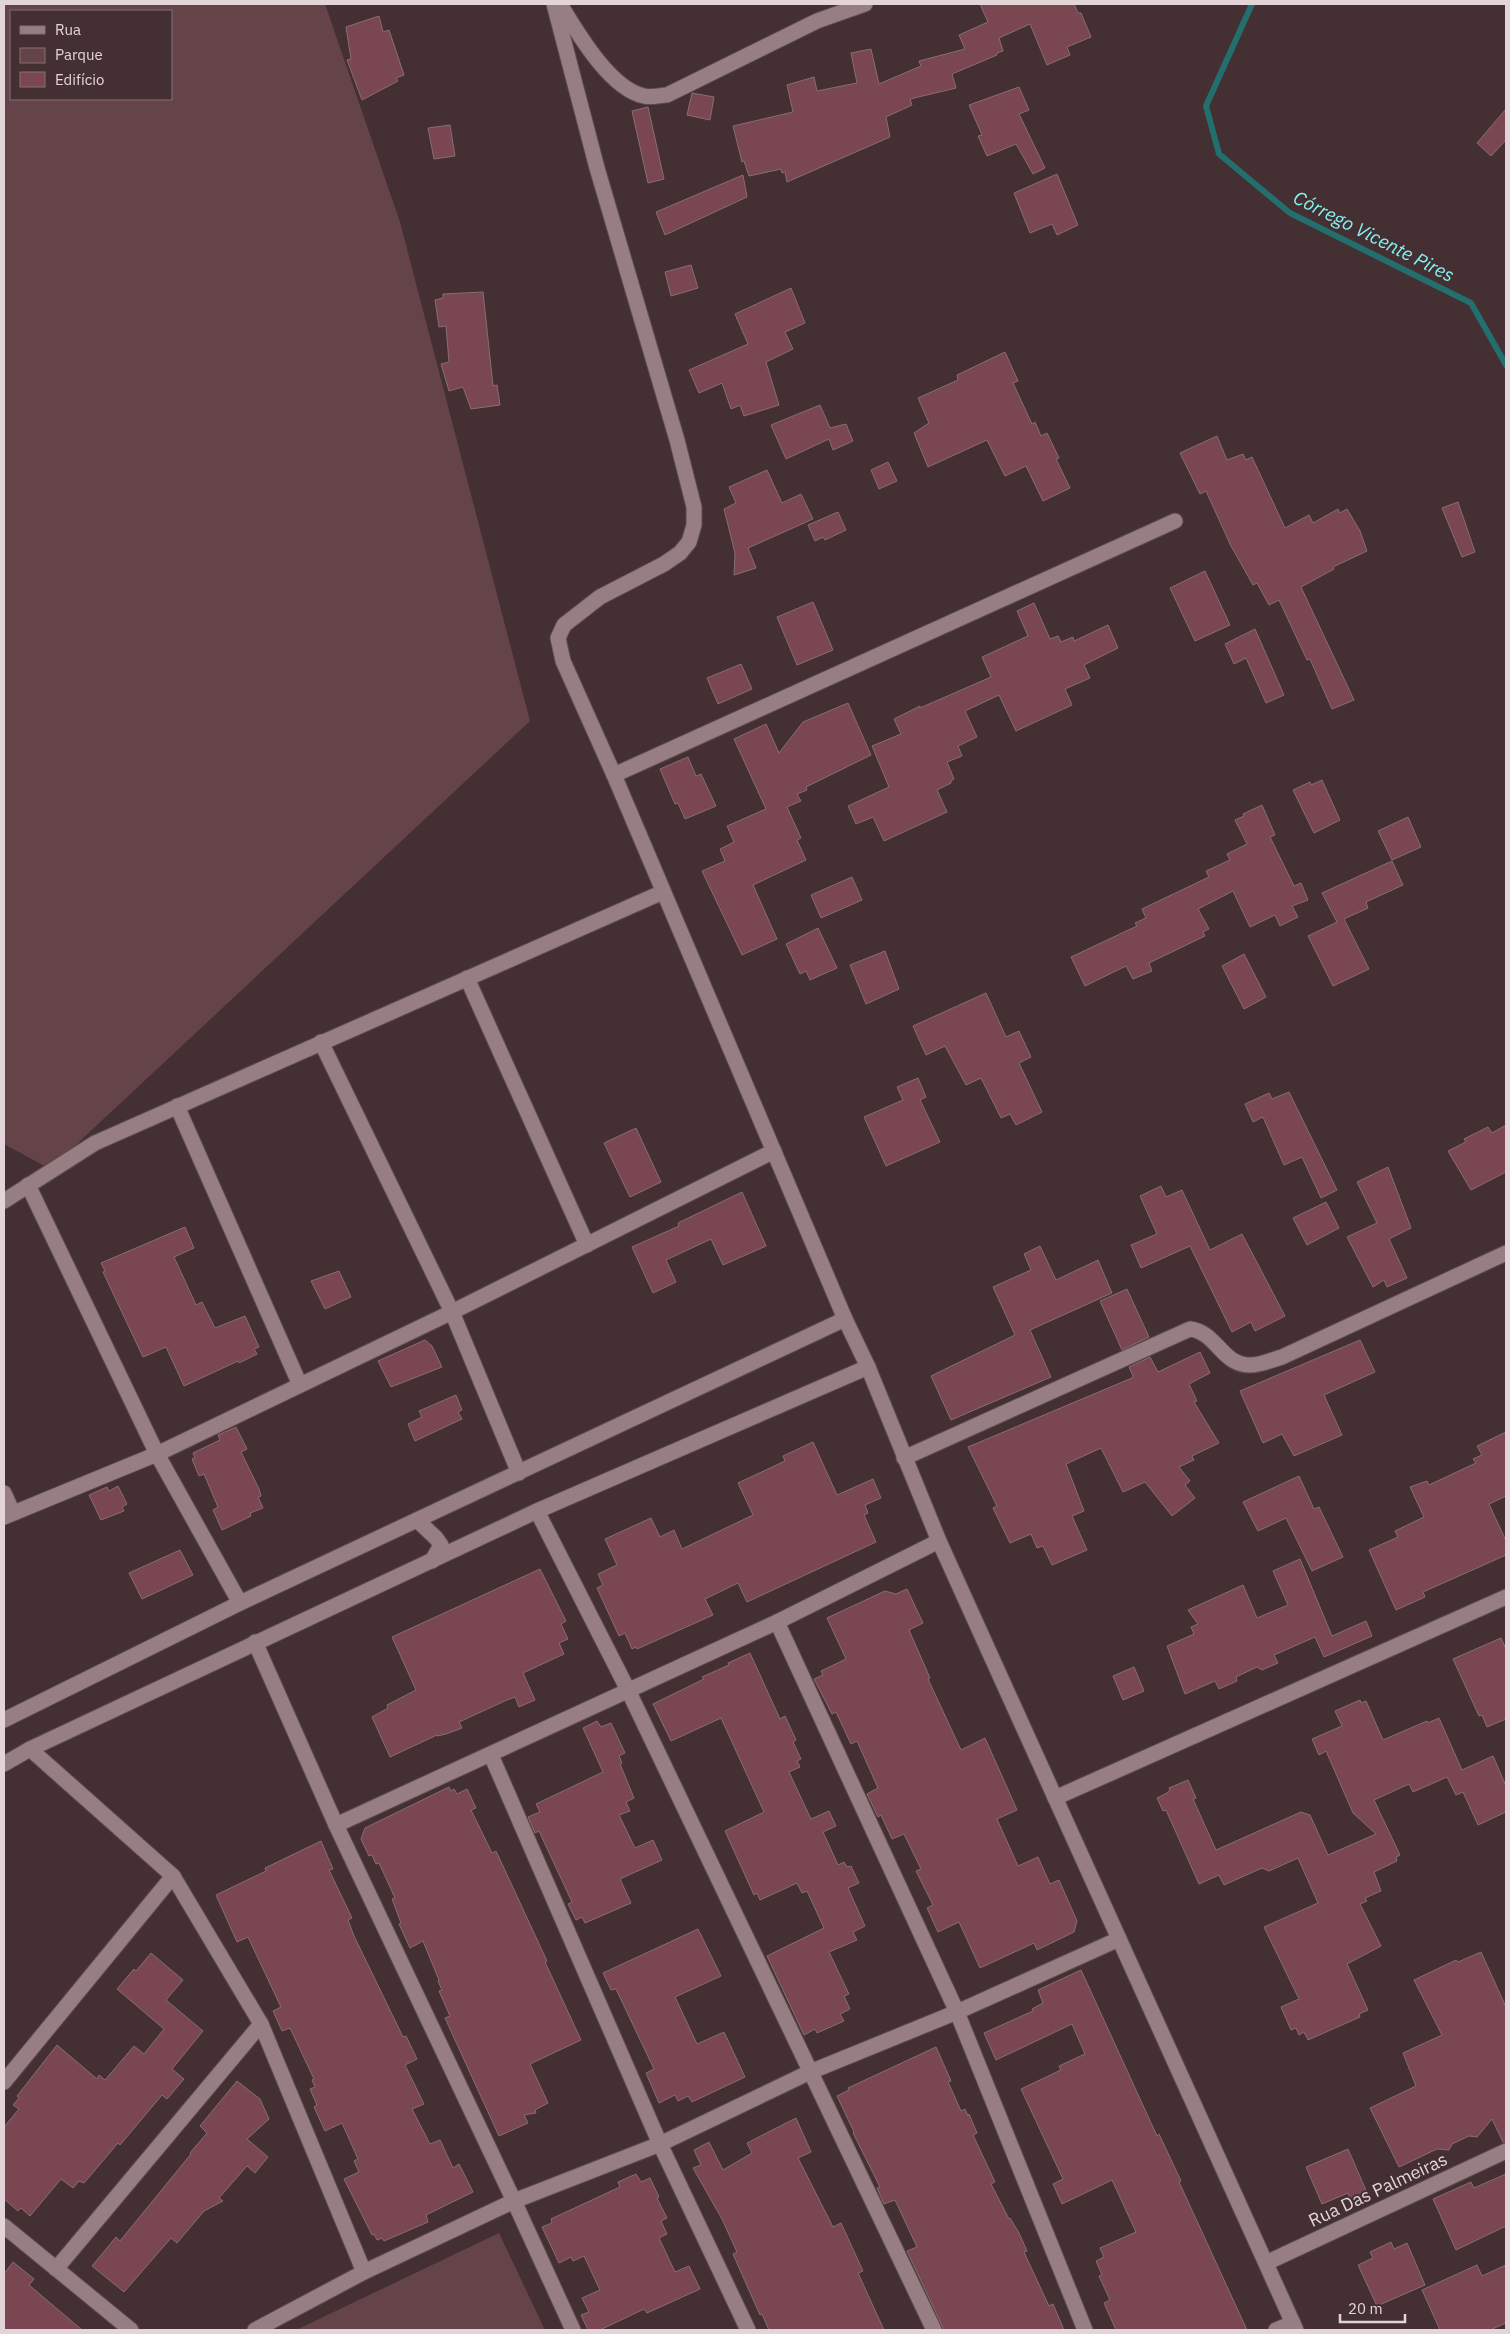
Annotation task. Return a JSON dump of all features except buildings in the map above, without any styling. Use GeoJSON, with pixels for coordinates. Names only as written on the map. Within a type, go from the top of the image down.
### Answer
{"type":"FeatureCollection","features":[{"type":"Feature","properties":{"kind":"street"},"geometry":{"type":"LineString","coordinates":[[554,4],[597,168],[677,440],[694,508],[694,525],[689,542],[680,552],[664,564],[600,597],[564,625],[558,638],[562,661],[614,774],[845,1319],[868,1367],[939,1541],[1294,2326],[1276,2330]]}},
{"type":"Feature","properties":{"kind":"street"},"geometry":{"type":"LineString","coordinates":[[560,4],[585,45],[620,84],[644,96],[667,95],[817,21],[865,4]]}},
{"type":"Feature","properties":{"kind":"street"},"geometry":{"type":"LineString","coordinates":[[614,774],[1175,521]]}},
{"type":"Feature","properties":{"kind":"street"},"geometry":{"type":"LineString","coordinates":[[4,1201],[95,1143],[663,892]]}},
{"type":"Feature","properties":{"kind":"street"},"geometry":{"type":"LineString","coordinates":[[467,978],[587,1245]]}},
{"type":"Feature","properties":{"kind":"street"},"geometry":{"type":"LineString","coordinates":[[321,1042],[452,1312],[519,1473]]}},
{"type":"Feature","properties":{"kind":"street"},"geometry":{"type":"LineString","coordinates":[[177,1106],[300,1385]]}},
{"type":"Feature","properties":{"kind":"street"},"geometry":{"type":"LineString","coordinates":[[4,1493],[8,1515],[157,1454],[452,1312],[774,1151]]}},
{"type":"Feature","properties":{"kind":"street"},"geometry":{"type":"LineString","coordinates":[[28,1185],[157,1454],[240,1603]]}},
{"type":"Feature","properties":{"kind":"street"},"geometry":{"type":"LineString","coordinates":[[904,1458],[1190,1329],[1206,1334],[1229,1358],[1240,1364],[1258,1364],[1282,1357],[1506,1253]]}},
{"type":"Feature","properties":{"kind":"street"},"geometry":{"type":"LineString","coordinates":[[4,1720],[240,1603],[845,1319]]}},
{"type":"Feature","properties":{"kind":"street"},"geometry":{"type":"LineString","coordinates":[[4,1764],[30,1749],[255,1642],[538,1511],[868,1367]]}},
{"type":"Feature","properties":{"kind":"street"},"geometry":{"type":"LineString","coordinates":[[538,1511],[628,1690],[934,2330]]}},
{"type":"Feature","properties":{"kind":"street"},"geometry":{"type":"LineString","coordinates":[[417,1520],[436,1538],[440,1545],[432,1561]]}},
{"type":"Feature","properties":{"kind":"street"},"geometry":{"type":"LineString","coordinates":[[336,1825],[777,1622],[939,1541]]}},
{"type":"Feature","properties":{"kind":"street"},"geometry":{"type":"LineString","coordinates":[[1055,1798],[1506,1597]]}},
{"type":"Feature","properties":{"kind":"street"},"geometry":{"type":"LineString","coordinates":[[777,1622],[957,2012],[1085,2330]]}},
{"type":"Feature","properties":{"kind":"street"},"geometry":{"type":"LineString","coordinates":[[255,1642],[336,1825],[514,2200],[573,2330]]}},
{"type":"Feature","properties":{"kind":"street"},"geometry":{"type":"LineString","coordinates":[[30,1749],[173,1876],[261,2024],[364,2272]]}},
{"type":"Feature","properties":{"kind":"street"},"geometry":{"type":"LineString","coordinates":[[490,1755],[660,2144],[748,2330]]}},
{"type":"Feature","properties":{"kind":"street"},"geometry":{"type":"LineString","coordinates":[[4,2082],[173,1876]]}},
{"type":"Feature","properties":{"kind":"street"},"geometry":{"type":"LineString","coordinates":[[255,2330],[364,2272],[514,2200],[660,2144],[810,2072],[957,2012],[1118,1939]]}},
{"type":"Feature","properties":{"kind":"street"},"geometry":{"type":"LineString","coordinates":[[56,2269],[261,2024]]}},
{"type":"Feature","properties":{"kind":"street","name":"Rua Das Palmeiras"},"geometry":{"type":"LineString","coordinates":[[1266,2263],[1506,2151]]}},
{"type":"Feature","properties":{"kind":"street"},"geometry":{"type":"LineString","coordinates":[[4,2226],[131,2330]]}},
{"type":"Feature","properties":{"kind":"green space"},"geometry":{"type":"Polygon","coordinates":[[[4,4],[325,4],[400,222],[530,721],[50,1169],[4,1144],[4,4]]]}},
{"type":"Feature","properties":{"kind":"green space"},"geometry":{"type":"Polygon","coordinates":[[[499,2233],[545,2330],[296,2330],[499,2233]]]}},
{"type":"Feature","properties":{"kind":"waterway","name":"Córrego Vicente Pires"},"geometry":{"type":"LineString","coordinates":[[1252,4],[1206,106],[1219,154],[1290,213],[1471,303],[1506,365]]}}]}
